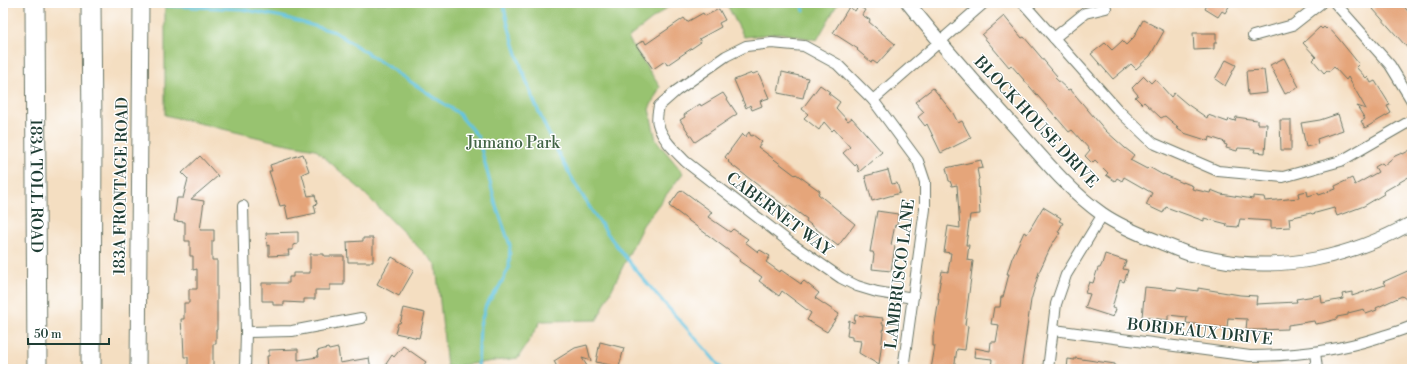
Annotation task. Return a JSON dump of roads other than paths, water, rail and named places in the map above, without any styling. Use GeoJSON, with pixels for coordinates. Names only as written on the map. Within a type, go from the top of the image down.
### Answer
{"type":"FeatureCollection","features":[{"type":"Feature","properties":{"kind":"highway","name":"183A TOLL ROAD"},"geometry":{"type":"LineString","coordinates":[[35,3],[34,134],[37,369]]}},
{"type":"Feature","properties":{"kind":"highway"},"geometry":{"type":"LineString","coordinates":[[91,369],[92,3]]}},
{"type":"Feature","properties":{"kind":"highway"},"geometry":{"type":"LineString","coordinates":[[91,341],[94,369]]}},
{"type":"Feature","properties":{"kind":"main road","name":"183A FRONTAGE ROAD"},"geometry":{"type":"LineString","coordinates":[[138,369],[141,3]]}},
{"type":"Feature","properties":{"kind":"street","name":"BLOCK HOUSE DRIVE"},"geometry":{"type":"LineString","coordinates":[[908,3],[939,42],[1075,192],[1103,214],[1140,235],[1187,253],[1248,264],[1274,264],[1302,262],[1329,257],[1382,239],[1412,223]]}},
{"type":"Feature","properties":{"kind":"street"},"geometry":{"type":"LineString","coordinates":[[873,100],[984,3]]}},
{"type":"Feature","properties":{"kind":"street"},"geometry":{"type":"LineString","coordinates":[[1022,3],[1116,109],[1153,143],[1218,171],[1283,177],[1341,161],[1412,120]]}},
{"type":"Feature","properties":{"kind":"street"},"geometry":{"type":"LineString","coordinates":[[1253,36],[1293,24],[1321,3]]}},
{"type":"Feature","properties":{"kind":"street"},"geometry":{"type":"LineString","coordinates":[[1335,3],[1390,65],[1412,101]]}},
{"type":"Feature","properties":{"kind":"street"},"geometry":{"type":"LineString","coordinates":[[1054,38],[1085,13],[1106,8]]}},
{"type":"Feature","properties":{"kind":"street","name":"LAMBRUSCO LANE"},"geometry":{"type":"LineString","coordinates":[[658,115],[659,106],[663,100],[726,56],[746,46],[772,43],[804,46],[836,64],[873,100],[918,161],[925,182],[926,209],[903,369]]}},
{"type":"Feature","properties":{"kind":"street","name":"CABERNET WAY"},"geometry":{"type":"LineString","coordinates":[[658,115],[657,124],[664,138],[672,149],[686,162],[792,244],[841,278],[857,286],[877,292],[913,298]]}},
{"type":"Feature","properties":{"kind":"street"},"geometry":{"type":"LineString","coordinates":[[243,206],[246,332],[245,369]]}},
{"type":"Feature","properties":{"kind":"street"},"geometry":{"type":"LineString","coordinates":[[1048,369],[1056,304],[1066,275],[1103,214]]}},
{"type":"Feature","properties":{"kind":"street"},"geometry":{"type":"LineString","coordinates":[[246,332],[292,331],[361,318]]}},
{"type":"Feature","properties":{"kind":"street","name":"BORDEAUX DRIVE"},"geometry":{"type":"LineString","coordinates":[[1054,330],[1250,356],[1279,356],[1334,350],[1412,326]]}},
{"type":"Feature","properties":{"kind":"street"},"geometry":{"type":"LineString","coordinates":[[1315,352],[1317,369]]}},
{"type":"Feature","properties":{"kind":"waterway"},"geometry":{"type":"LineString","coordinates":[[118,3],[137,5]]}},
{"type":"Feature","properties":{"kind":"waterway"},"geometry":{"type":"LineString","coordinates":[[503,3],[511,34],[533,98],[560,157],[576,185],[593,213],[631,264],[722,369]]}},
{"type":"Feature","properties":{"kind":"waterway"},"geometry":{"type":"LineString","coordinates":[[802,3],[804,11]]}},
{"type":"Feature","properties":{"kind":"waterway"},"geometry":{"type":"LineString","coordinates":[[145,5],[241,9],[283,17],[335,32],[458,113],[478,137],[496,205],[510,245],[509,268],[498,289],[486,305],[480,325],[478,369]]}},
{"type":"Feature","properties":{"kind":"park label","name":"Jumano Park"},"geometry":{"type":"Point","coordinates":[513,143]}}]}
